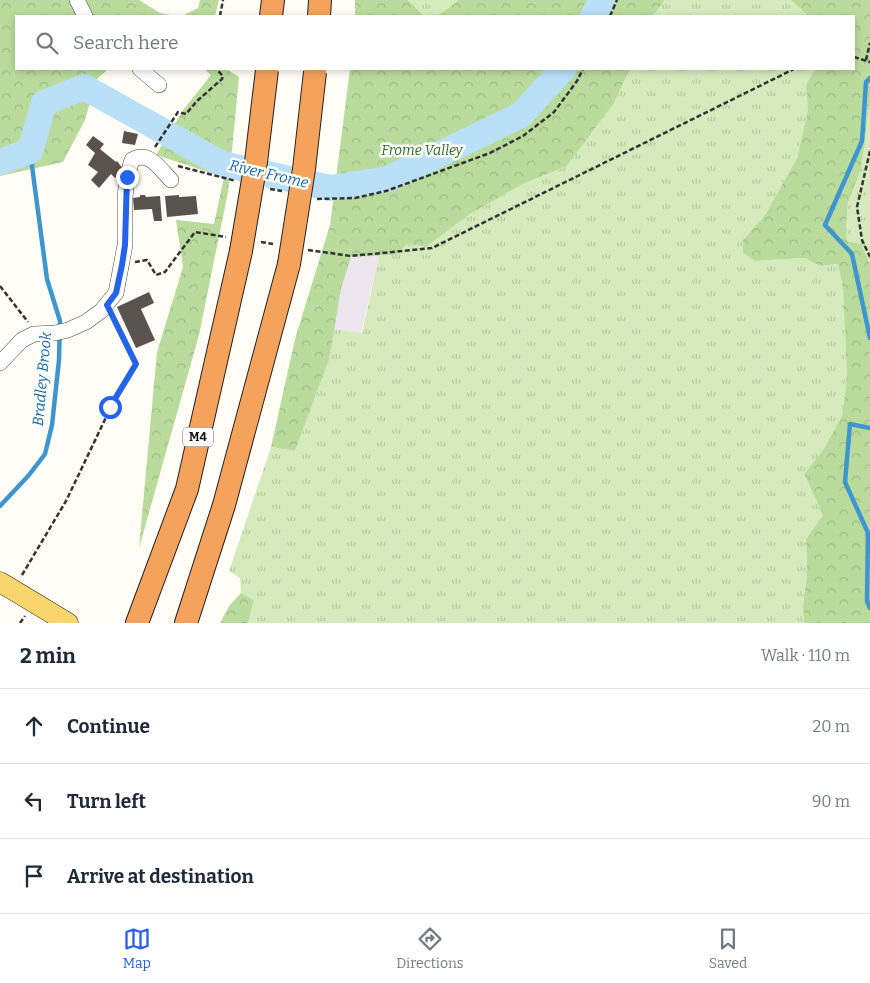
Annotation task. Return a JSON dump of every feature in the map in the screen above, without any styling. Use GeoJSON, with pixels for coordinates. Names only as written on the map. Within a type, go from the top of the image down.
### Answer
{"type":"FeatureCollection","features":[{"type":"Feature","properties":{"kind":"highway"},"geometry":{"type":"LineString","coordinates":[[271,15],[272,0]]}},
{"type":"Feature","properties":{"kind":"highway"},"geometry":{"type":"LineString","coordinates":[[319,15],[320,0]]}},
{"type":"Feature","properties":{"kind":"highway","name":"M4"},"geometry":{"type":"LineString","coordinates":[[138,621],[186,489],[242,243],[256,162],[267,70]]}},
{"type":"Feature","properties":{"kind":"highway"},"geometry":{"type":"LineString","coordinates":[[186,623],[224,505],[290,253],[304,169],[315,70]]}},
{"type":"Feature","properties":{"kind":"main road"},"geometry":{"type":"LineString","coordinates":[[6,586],[68,623]]}},
{"type":"Feature","properties":{"kind":"street"},"geometry":{"type":"LineString","coordinates":[[77,0],[84,15]]}},
{"type":"Feature","properties":{"kind":"street"},"geometry":{"type":"LineString","coordinates":[[141,70],[159,85]]}},
{"type":"Feature","properties":{"kind":"street"},"geometry":{"type":"LineString","coordinates":[[0,363],[22,340],[34,334],[62,332],[86,322],[107,305],[116,293],[125,245],[125,198],[132,160],[138,156],[147,156],[174,173]]}},
{"type":"Feature","properties":{"kind":"path"},"geometry":{"type":"LineString","coordinates":[[220,15],[223,0]]}},
{"type":"Feature","properties":{"kind":"path"},"geometry":{"type":"LineString","coordinates":[[610,15],[617,0]]}},
{"type":"Feature","properties":{"kind":"path"},"geometry":{"type":"LineString","coordinates":[[866,60],[870,43]]}},
{"type":"Feature","properties":{"kind":"path"},"geometry":{"type":"LineString","coordinates":[[855,57],[870,62]]}},
{"type":"Feature","properties":{"kind":"path"},"geometry":{"type":"LineString","coordinates":[[160,140],[178,112],[186,114],[197,101],[222,79],[223,76],[217,70]]}},
{"type":"Feature","properties":{"kind":"path"},"geometry":{"type":"LineString","coordinates":[[312,198],[321,200],[354,198],[386,191],[490,153],[523,136],[554,112],[577,81],[582,70]]}},
{"type":"Feature","properties":{"kind":"path"},"geometry":{"type":"LineString","coordinates":[[122,265],[147,260],[156,276],[165,272],[195,232],[290,253],[351,256],[432,248],[792,70]]}},
{"type":"Feature","properties":{"kind":"path"},"geometry":{"type":"LineString","coordinates":[[870,151],[857,207],[862,240],[870,257]]}},
{"type":"Feature","properties":{"kind":"path"},"geometry":{"type":"LineString","coordinates":[[174,173],[201,174],[238,182]]}},
{"type":"Feature","properties":{"kind":"path"},"geometry":{"type":"LineString","coordinates":[[265,188],[284,192]]}},
{"type":"Feature","properties":{"kind":"path"},"geometry":{"type":"LineString","coordinates":[[0,286],[26,318]]}},
{"type":"Feature","properties":{"kind":"path"},"geometry":{"type":"LineString","coordinates":[[6,586],[66,501],[110,407],[136,364],[107,305]]}},
{"type":"Feature","properties":{"kind":"shaded area"},"geometry":{"type":"Polygon","coordinates":[[[351,256],[379,256],[361,333],[334,329],[341,289],[351,256]]]}},
{"type":"Feature","properties":{"kind":"green space"},"geometry":{"type":"Polygon","coordinates":[[[0,0],[139,0],[160,13],[170,15],[15,15],[15,70],[107,70],[97,79],[85,120],[63,162],[0,176],[0,0]]]}},
{"type":"Feature","properties":{"kind":"green space"},"geometry":{"type":"Polygon","coordinates":[[[200,0],[219,0],[215,15],[184,15],[198,8],[200,0]]]}},
{"type":"Feature","properties":{"kind":"green space"},"geometry":{"type":"Polygon","coordinates":[[[355,0],[408,0],[423,15],[355,15],[355,0]]]}},
{"type":"Feature","properties":{"kind":"green space"},"geometry":{"type":"Polygon","coordinates":[[[408,0],[459,0],[438,15],[423,15],[408,0]]]}},
{"type":"Feature","properties":{"kind":"green space"},"geometry":{"type":"Polygon","coordinates":[[[459,0],[665,0],[654,15],[438,15],[459,0]]]}},
{"type":"Feature","properties":{"kind":"green space"},"geometry":{"type":"Polygon","coordinates":[[[665,0],[791,0],[807,15],[654,15],[665,0]]]}},
{"type":"Feature","properties":{"kind":"green space"},"geometry":{"type":"Polygon","coordinates":[[[791,0],[870,0],[870,101],[861,170],[848,203],[846,228],[847,241],[861,244],[870,264],[870,623],[804,623],[803,606],[807,574],[806,539],[823,515],[804,474],[823,450],[842,416],[847,379],[843,289],[838,264],[820,266],[805,258],[755,261],[743,253],[743,240],[765,215],[797,158],[808,110],[806,85],[813,72],[815,70],[855,70],[855,15],[807,15],[791,0]]]}},
{"type":"Feature","properties":{"kind":"green space"},"geometry":{"type":"Polygon","coordinates":[[[206,70],[228,70],[239,77],[228,192],[199,335],[139,548],[157,352],[183,267],[176,220],[214,224],[224,177],[156,155],[184,109],[211,75],[206,70]]]}},
{"type":"Feature","properties":{"kind":"green space","name":"Frome Valley"},"geometry":{"type":"Polygon","coordinates":[[[350,70],[630,70],[614,103],[567,166],[523,184],[470,214],[426,247],[407,244],[396,255],[351,257],[341,289],[329,360],[295,451],[271,447],[295,339],[330,225],[350,70]]]}},
{"type":"Feature","properties":{"kind":"green space"},"geometry":{"type":"Polygon","coordinates":[[[630,70],[815,70],[807,84],[808,110],[797,158],[765,215],[743,240],[755,261],[805,258],[820,266],[838,264],[843,289],[847,379],[842,416],[823,450],[804,474],[823,515],[806,539],[807,574],[803,606],[804,623],[248,623],[254,600],[241,593],[240,578],[229,571],[271,447],[295,451],[329,360],[334,329],[362,333],[379,256],[396,255],[407,244],[426,247],[470,214],[523,184],[567,166],[614,103],[630,70]]]}},
{"type":"Feature","properties":{"kind":"green space"},"geometry":{"type":"Polygon","coordinates":[[[870,101],[870,264],[861,244],[847,241],[846,228],[848,203],[861,170],[870,101]]]}},
{"type":"Feature","properties":{"kind":"green space"},"geometry":{"type":"Polygon","coordinates":[[[241,593],[254,600],[248,623],[220,623],[229,606],[241,593]]]}},
{"type":"Feature","properties":{"kind":"building"},"geometry":{"type":"Polygon","coordinates":[[[124,131],[138,134],[135,145],[122,143],[124,131]]]}},
{"type":"Feature","properties":{"kind":"building"},"geometry":{"type":"Polygon","coordinates":[[[93,136],[104,144],[100,149],[117,161],[123,169],[115,178],[111,174],[99,188],[91,180],[98,172],[88,165],[95,153],[86,145],[93,136]]]}},
{"type":"Feature","properties":{"kind":"building"},"geometry":{"type":"Polygon","coordinates":[[[140,195],[145,195],[146,197],[160,196],[162,221],[154,221],[152,209],[134,210],[133,198],[140,197],[140,195]]]}},
{"type":"Feature","properties":{"kind":"building"},"geometry":{"type":"Polygon","coordinates":[[[179,195],[179,197],[196,196],[198,214],[167,217],[165,196],[179,195]]]}},
{"type":"Feature","properties":{"kind":"building"},"geometry":{"type":"Polygon","coordinates":[[[149,292],[154,303],[141,309],[155,340],[136,348],[117,307],[149,292]]]}},
{"type":"Feature","properties":{"kind":"waterway","name":"River Frome"},"geometry":{"type":"LineString","coordinates":[[594,15],[602,0]]}},
{"type":"Feature","properties":{"kind":"waterway","name":"River Frome"},"geometry":{"type":"LineString","coordinates":[[0,162],[30,151],[44,103],[84,87],[222,164],[330,188],[388,179],[521,115],[562,70]]}},
{"type":"Feature","properties":{"kind":"waterway"},"geometry":{"type":"LineString","coordinates":[[870,78],[866,82],[862,141],[825,225],[852,254],[870,338]]}},
{"type":"Feature","properties":{"kind":"waterway","name":"Bradley Brook"},"geometry":{"type":"LineString","coordinates":[[0,506],[29,475],[45,454],[52,425],[59,360],[60,321],[47,279],[30,151]]}},
{"type":"Feature","properties":{"kind":"waterway"},"geometry":{"type":"LineString","coordinates":[[870,428],[850,424],[845,482],[868,533],[867,601],[870,608]]}},
{"type":"Feature","properties":{"kind":"route"},"geometry":{"type":"LineString","coordinates":[[110,407],[136,364],[107,305],[116,293],[122,265],[125,245],[127,177]]}}]}
